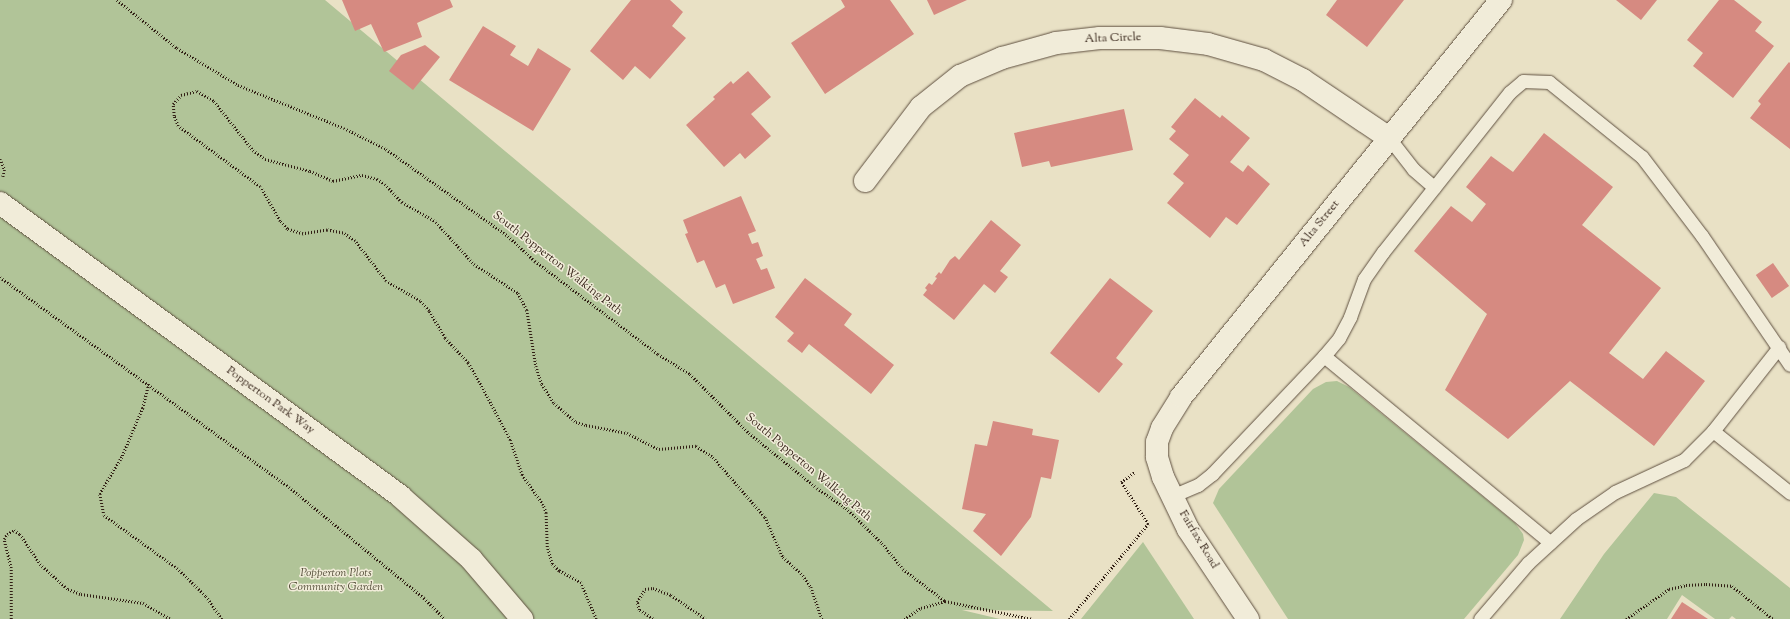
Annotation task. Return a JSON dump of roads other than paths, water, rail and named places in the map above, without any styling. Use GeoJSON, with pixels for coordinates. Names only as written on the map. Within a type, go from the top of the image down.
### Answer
{"type":"FeatureCollection","features":[{"type":"Feature","properties":{"kind":"street","name":"Alta Street"},"geometry":{"type":"LineString","coordinates":[[1157,457],[1157,442],[1162,428],[1181,397],[1501,0]]}},
{"type":"Feature","properties":{"kind":"street","name":"Alta Circle"},"geometry":{"type":"LineString","coordinates":[[865,181],[921,107],[960,76],[1002,58],[1056,43],[1100,38],[1160,38],[1208,44],[1264,60],[1303,80],[1389,138]]}},
{"type":"Feature","properties":{"kind":"street","name":"Popperton Park Way"},"geometry":{"type":"LineString","coordinates":[[0,203],[401,497],[471,559],[522,619]]}},
{"type":"Feature","properties":{"kind":"street","name":"Fairfax Road"},"geometry":{"type":"LineString","coordinates":[[1157,457],[1172,496],[1188,528],[1248,619]]}},
{"type":"Feature","properties":{"kind":"lane"},"geometry":{"type":"LineString","coordinates":[[1172,496],[1198,485],[1212,474],[1324,356],[1350,317],[1364,279],[1372,266],[1516,85],[1529,80],[1549,82],[1642,157],[1702,236],[1790,365]]}},
{"type":"Feature","properties":{"kind":"lane"},"geometry":{"type":"LineString","coordinates":[[1389,138],[1413,169],[1434,187]]}},
{"type":"Feature","properties":{"kind":"lane"},"geometry":{"type":"LineString","coordinates":[[1480,619],[1513,579],[1550,542],[1597,503],[1684,460],[1713,431],[1779,347]]}},
{"type":"Feature","properties":{"kind":"lane"},"geometry":{"type":"LineString","coordinates":[[1324,356],[1550,542]]}},
{"type":"Feature","properties":{"kind":"lane"},"geometry":{"type":"LineString","coordinates":[[1713,431],[1790,493]]}},
{"type":"Feature","properties":{"kind":"park label","name":"Popperton Plots Community Garden"},"geometry":{"type":"Point","coordinates":[336,581]}}]}
